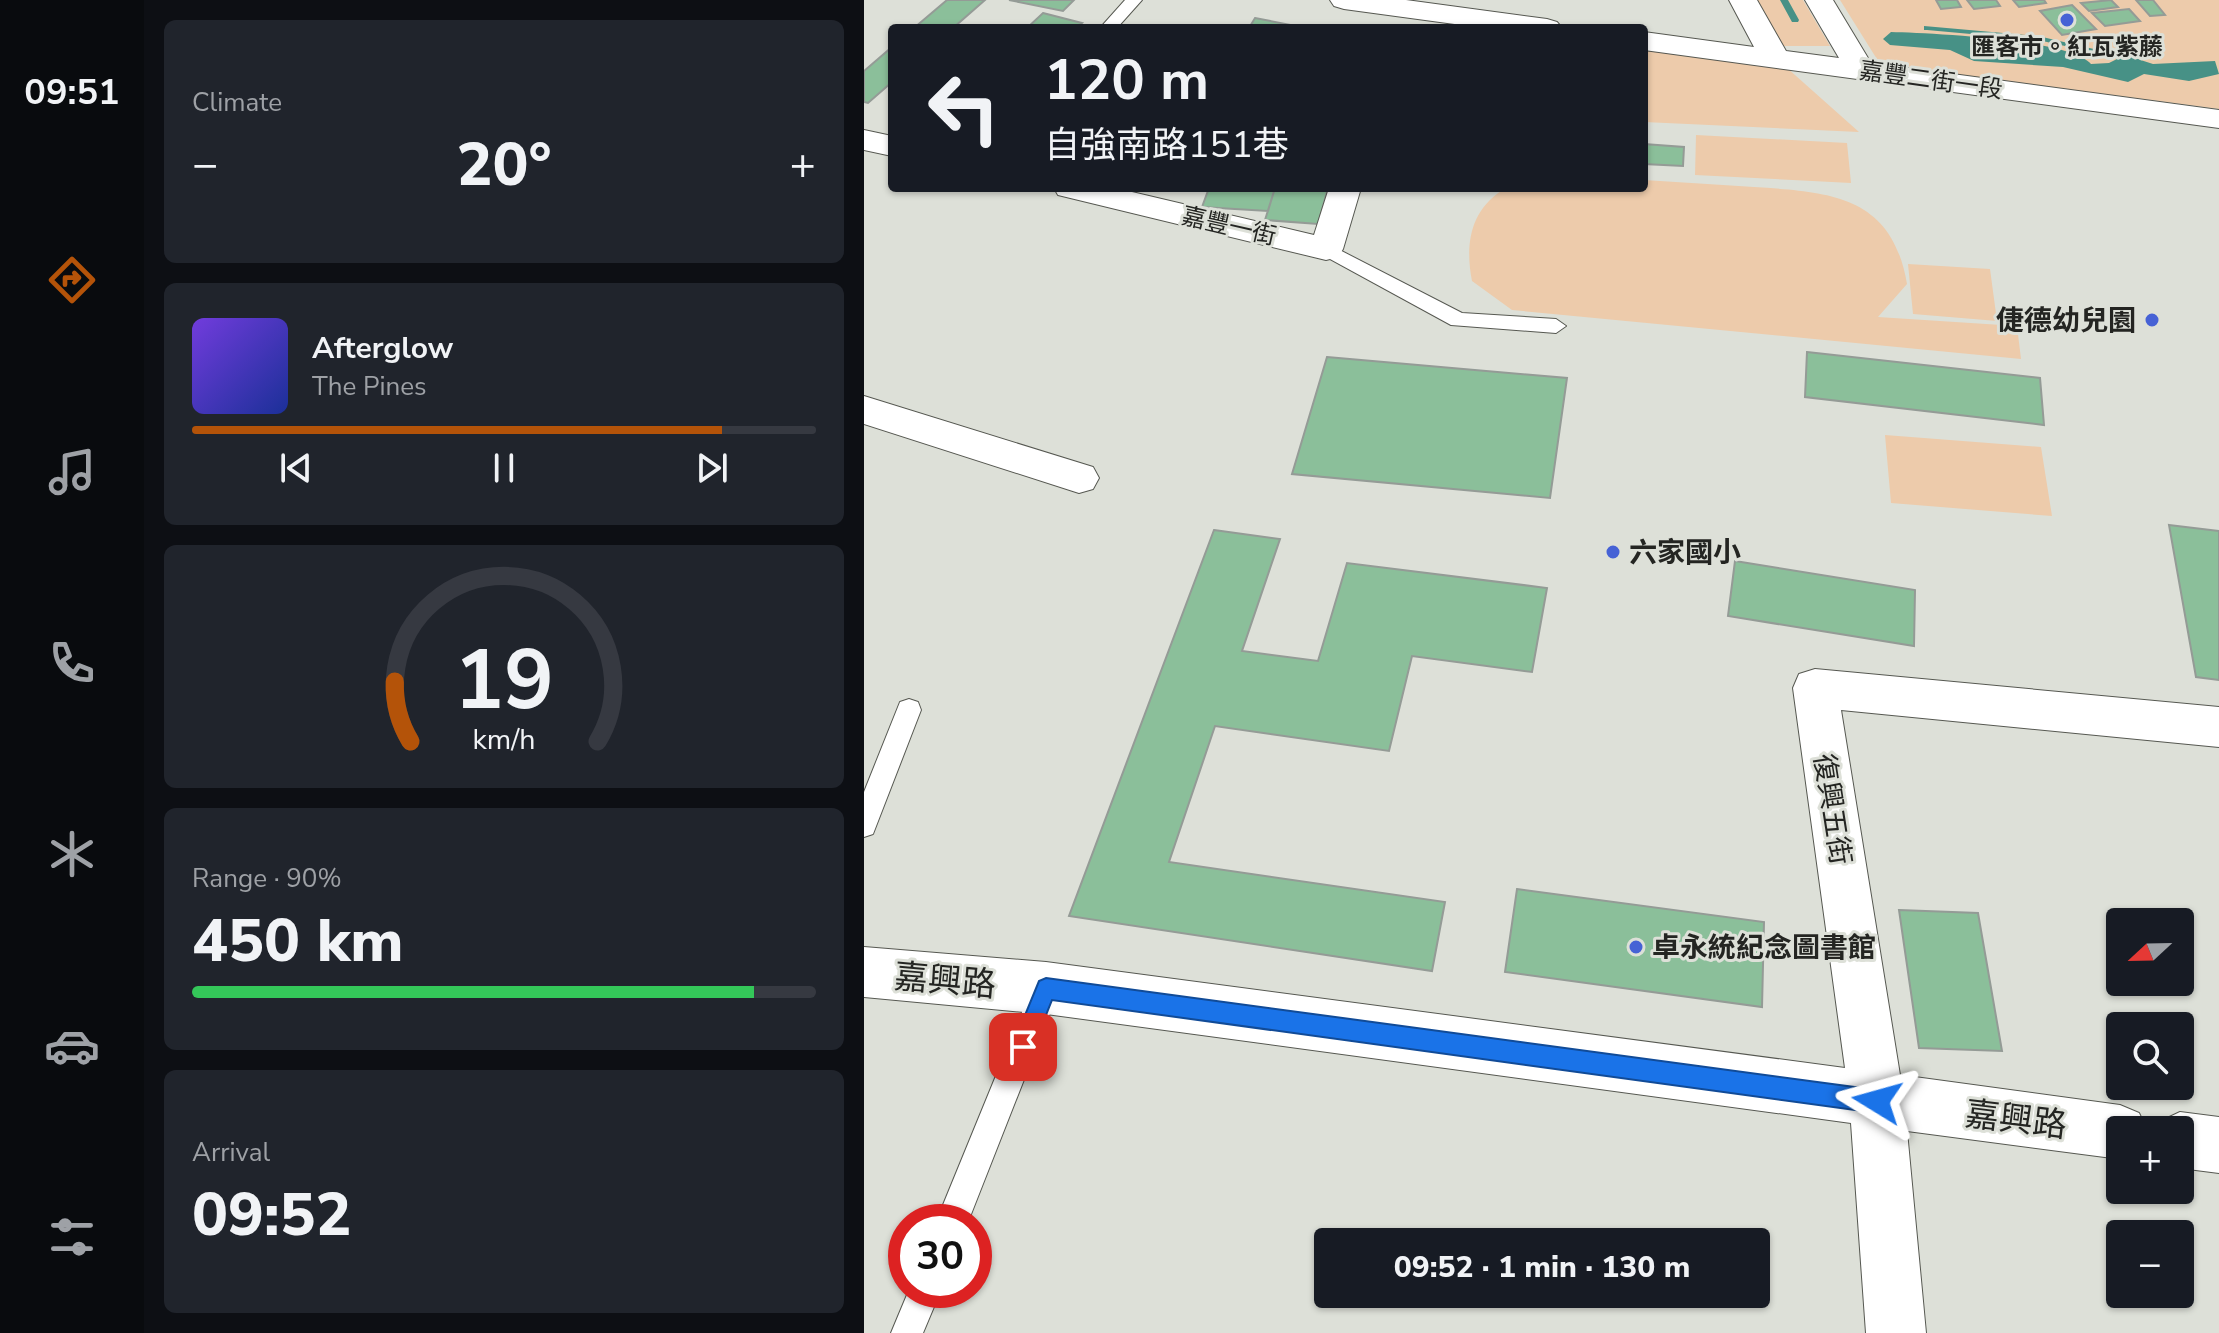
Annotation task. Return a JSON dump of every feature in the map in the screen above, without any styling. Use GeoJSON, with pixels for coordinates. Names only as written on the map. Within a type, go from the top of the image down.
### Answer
{"type":"FeatureCollection","features":[{"type":"Feature","properties":{"kind":"street"},"geometry":{"type":"LineString","coordinates":[[1344,0],[1395,18],[1486,24]]}},
{"type":"Feature","properties":{"kind":"street"},"geometry":{"type":"LineString","coordinates":[[1743,0],[1775,59]]}},
{"type":"Feature","properties":{"kind":"street"},"geometry":{"type":"LineString","coordinates":[[1819,0],[1861,71]]}},
{"type":"Feature","properties":{"kind":"street","name":"嘉豐二街一段"},"geometry":{"type":"LineString","coordinates":[[1648,42],[2219,119]]}},
{"type":"Feature","properties":{"kind":"street"},"geometry":{"type":"LineString","coordinates":[[864,140],[888,145]]}},
{"type":"Feature","properties":{"kind":"street","name":"嘉豐一街"},"geometry":{"type":"LineString","coordinates":[[1087,192],[1326,249]]}},
{"type":"Feature","properties":{"kind":"street"},"geometry":{"type":"LineString","coordinates":[[1326,249],[1344,192]]}},
{"type":"Feature","properties":{"kind":"street"},"geometry":{"type":"LineString","coordinates":[[864,410],[1079,478]]}},
{"type":"Feature","properties":{"kind":"street","name":"復興五街"},"geometry":{"type":"LineString","coordinates":[[1896,1333],[1877,1101],[1815,688],[2219,727]]}},
{"type":"Feature","properties":{"kind":"street","name":"嘉興路"},"geometry":{"type":"LineString","coordinates":[[864,972],[1046,988],[2106,1130]]}},
{"type":"Feature","properties":{"kind":"street"},"geometry":{"type":"LineString","coordinates":[[2194,1142],[2219,1145]]}},
{"type":"Feature","properties":{"kind":"lane"},"geometry":{"type":"LineString","coordinates":[[1112,24],[1134,0]]}},
{"type":"Feature","properties":{"kind":"lane"},"geometry":{"type":"LineString","coordinates":[[1326,249],[1458,320],[1556,326]]}},
{"type":"Feature","properties":{"kind":"lane"},"geometry":{"type":"LineString","coordinates":[[864,825],[909,710]]}},
{"type":"Feature","properties":{"kind":"lane"},"geometry":{"type":"LineString","coordinates":[[959,1204],[1046,988]]}},
{"type":"Feature","properties":{"kind":"lane"},"geometry":{"type":"LineString","coordinates":[[907,1333],[917,1308]]}},
{"type":"Feature","properties":{"kind":"shaded area"},"geometry":{"type":"Polygon","coordinates":[[[1747,0],[1803,0],[1830,46],[1768,46],[1747,0]]]}},
{"type":"Feature","properties":{"kind":"shaded area"},"geometry":{"type":"Polygon","coordinates":[[[1840,0],[2219,0],[2219,109],[1880,64],[1840,0]]]}},
{"type":"Feature","properties":{"kind":"shaded area"},"geometry":{"type":"Polygon","coordinates":[[[1648,49],[1786,67],[1859,132],[1648,122],[1648,49]]]}},
{"type":"Feature","properties":{"kind":"shaded area"},"geometry":{"type":"Polygon","coordinates":[[[1696,135],[1847,143],[1851,183],[1695,175],[1696,135]]]}},
{"type":"Feature","properties":{"kind":"shaded area"},"geometry":{"type":"Polygon","coordinates":[[[1648,180],[1782,189],[1832,196],[1872,216],[1887,232],[1899,254],[1907,284],[1878,317],[2017,326],[2021,359],[1512,310],[1472,281],[1469,255],[1472,230],[1482,209],[1500,192],[1648,192],[1648,180]]]}},
{"type":"Feature","properties":{"kind":"shaded area"},"geometry":{"type":"Polygon","coordinates":[[[1908,264],[1990,269],[1997,321],[1913,314],[1908,264]]]}},
{"type":"Feature","properties":{"kind":"shaded area"},"geometry":{"type":"Polygon","coordinates":[[[1885,435],[2041,447],[2052,516],[1891,503],[1885,435]]]}},
{"type":"Feature","properties":{"kind":"water"},"geometry":{"type":"Polygon","coordinates":[[[1891,32],[2028,43],[2078,55],[2091,64],[2109,63],[2125,55],[2153,64],[2215,61],[2219,74],[2189,81],[2144,74],[2128,82],[2063,67],[1974,61],[1950,50],[1890,45],[1883,39],[1891,32]]]}},
{"type":"Feature","properties":{"kind":"building"},"geometry":{"type":"Polygon","coordinates":[[[947,0],[985,0],[958,24],[919,24],[947,0]]]}},
{"type":"Feature","properties":{"kind":"building"},"geometry":{"type":"Polygon","coordinates":[[[1009,0],[1074,0],[1063,11],[1009,0]]]}},
{"type":"Feature","properties":{"kind":"building"},"geometry":{"type":"Polygon","coordinates":[[[1936,0],[1957,0],[1961,7],[1941,9],[1936,0]]]}},
{"type":"Feature","properties":{"kind":"building"},"geometry":{"type":"Polygon","coordinates":[[[1967,0],[1996,0],[2000,6],[1974,9],[1967,0]]]}},
{"type":"Feature","properties":{"kind":"building"},"geometry":{"type":"Polygon","coordinates":[[[2013,0],[2044,0],[2046,3],[2019,7],[2013,0]]]}},
{"type":"Feature","properties":{"kind":"building"},"geometry":{"type":"Polygon","coordinates":[[[2111,0],[2118,7],[2089,11],[2081,3],[2111,0]]]}},
{"type":"Feature","properties":{"kind":"building"},"geometry":{"type":"Polygon","coordinates":[[[2136,0],[2153,0],[2165,15],[2150,16],[2136,0]]]}},
{"type":"Feature","properties":{"kind":"building","name":"匯客市。紅瓦紫藤"},"geometry":{"type":"Polygon","coordinates":[[[2072,5],[2096,29],[2062,35],[2040,11],[2072,5]]]}},
{"type":"Feature","properties":{"kind":"building"},"geometry":{"type":"Polygon","coordinates":[[[2129,9],[2140,21],[2105,26],[2092,13],[2129,9]]]}},
{"type":"Feature","properties":{"kind":"building"},"geometry":{"type":"Polygon","coordinates":[[[1043,13],[1082,23],[1081,24],[1031,24],[1043,13]]]}},
{"type":"Feature","properties":{"kind":"building"},"geometry":{"type":"Polygon","coordinates":[[[1255,18],[1286,24],[1251,24],[1255,18]]]}},
{"type":"Feature","properties":{"kind":"building"},"geometry":{"type":"Polygon","coordinates":[[[888,50],[888,86],[868,103],[864,102],[864,71],[888,50]]]}},
{"type":"Feature","properties":{"kind":"building"},"geometry":{"type":"Polygon","coordinates":[[[1648,144],[1684,147],[1683,166],[1648,164],[1648,144]]]}},
{"type":"Feature","properties":{"kind":"building"},"geometry":{"type":"Polygon","coordinates":[[[1208,192],[1274,192],[1268,211],[1202,207],[1208,192]]]}},
{"type":"Feature","properties":{"kind":"building"},"geometry":{"type":"Polygon","coordinates":[[[1274,192],[1327,192],[1318,224],[1265,220],[1274,192]]]}},
{"type":"Feature","properties":{"kind":"building"},"geometry":{"type":"Polygon","coordinates":[[[1807,352],[2040,378],[2044,425],[1805,397],[1807,352]]]}},
{"type":"Feature","properties":{"kind":"building"},"geometry":{"type":"Polygon","coordinates":[[[1327,357],[1567,378],[1550,498],[1292,474],[1327,357]]]}},
{"type":"Feature","properties":{"kind":"building"},"geometry":{"type":"Polygon","coordinates":[[[2169,525],[2219,531],[2219,680],[2196,677],[2169,525]]]}},
{"type":"Feature","properties":{"kind":"building"},"geometry":{"type":"Polygon","coordinates":[[[1214,530],[1280,539],[1242,651],[1318,661],[1347,563],[1547,588],[1532,672],[1412,656],[1389,751],[1215,726],[1169,862],[1445,902],[1432,971],[1069,916],[1214,530]]]}},
{"type":"Feature","properties":{"kind":"building"},"geometry":{"type":"Polygon","coordinates":[[[1735,561],[1915,590],[1914,646],[1728,616],[1735,561]]]}},
{"type":"Feature","properties":{"kind":"building","name":"卓永統紀念圖書館"},"geometry":{"type":"Polygon","coordinates":[[[1517,889],[1764,922],[1762,1007],[1505,972],[1517,889]]]}},
{"type":"Feature","properties":{"kind":"building"},"geometry":{"type":"Polygon","coordinates":[[[1899,910],[1978,913],[2002,1051],[1919,1048],[1899,910]]]}},
{"type":"Feature","properties":{"kind":"waterway"},"geometry":{"type":"LineString","coordinates":[[1784,0],[1795,20]]}},
{"type":"Feature","properties":{"kind":"waterway"},"geometry":{"type":"LineString","coordinates":[[1927,28],[2038,38],[2137,60]]}},
{"type":"Feature","properties":{"kind":"place","name":"匯客市。紅瓦紫藤"},"geometry":{"type":"Point","coordinates":[2067,20]}},
{"type":"Feature","properties":{"kind":"place","name":"倢德幼兒園"},"geometry":{"type":"Point","coordinates":[2152,320]}},
{"type":"Feature","properties":{"kind":"place","name":"六家國小"},"geometry":{"type":"Point","coordinates":[1613,552]}},
{"type":"Feature","properties":{"kind":"place","name":"卓永統紀念圖書館"},"geometry":{"type":"Point","coordinates":[1636,947]}},
{"type":"Feature","properties":{"kind":"route"},"geometry":{"type":"LineString","coordinates":[[1023,1047],[1046,988],[1877,1101]]}}]}
